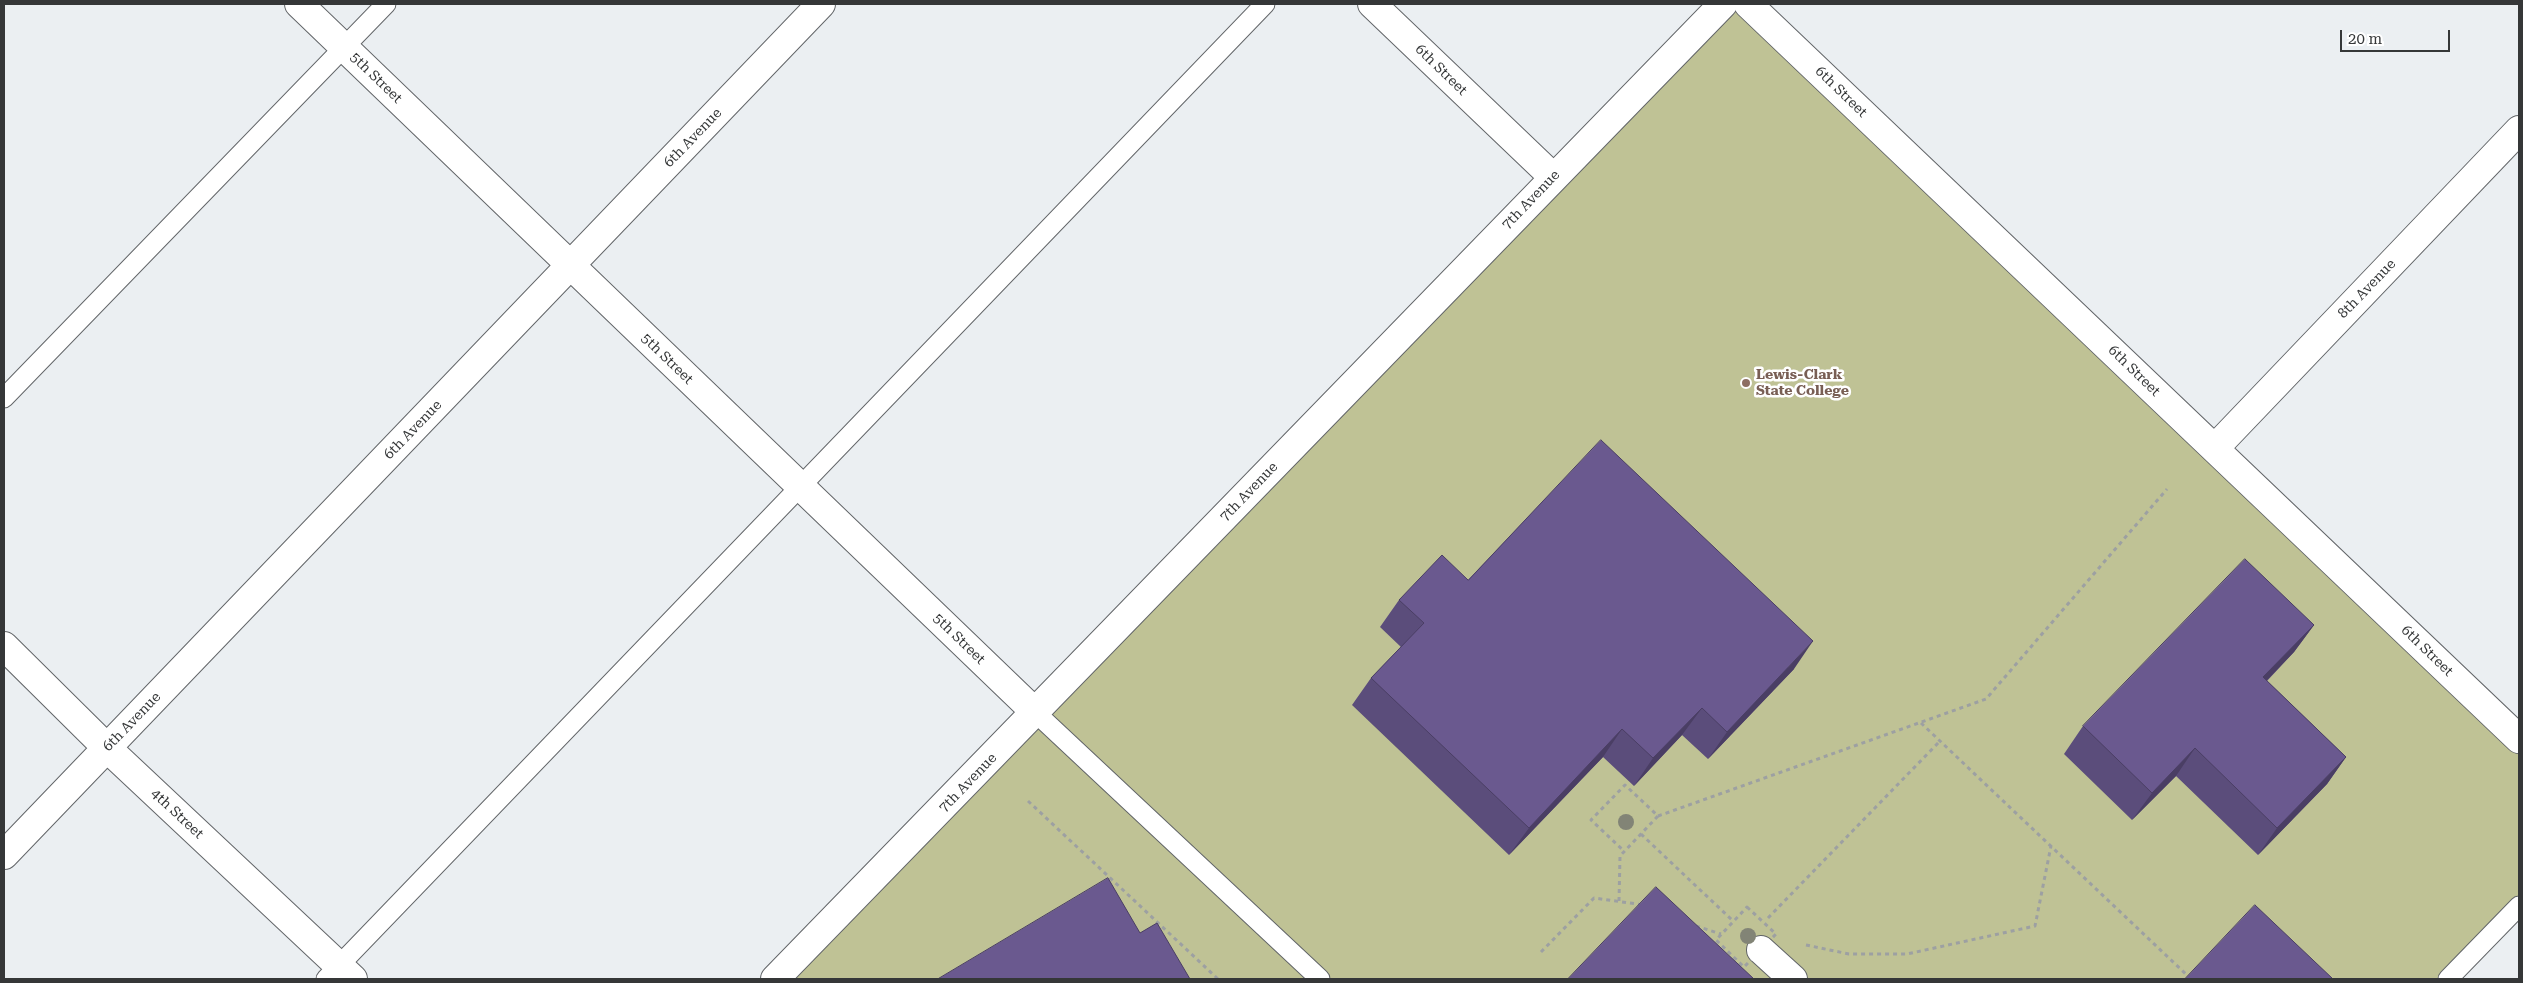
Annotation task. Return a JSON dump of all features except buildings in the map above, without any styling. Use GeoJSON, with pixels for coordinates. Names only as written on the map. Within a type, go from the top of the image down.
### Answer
{"type":"FeatureCollection","features":[{"type":"Feature","properties":{"kind":"street","name":"5th Street"},"geometry":{"type":"LineString","coordinates":[[299,4],[1036,713]]}},
{"type":"Feature","properties":{"kind":"street","name":"6th Avenue"},"geometry":{"type":"LineString","coordinates":[[4,855],[821,4]]}},
{"type":"Feature","properties":{"kind":"street","name":"6th Street"},"geometry":{"type":"LineString","coordinates":[[1372,4],[1552,178]]}},
{"type":"Feature","properties":{"kind":"street","name":"7th Avenue"},"geometry":{"type":"LineString","coordinates":[[775,979],[1036,713],[1552,178],[1724,4]]}},
{"type":"Feature","properties":{"kind":"street","name":"6th Street"},"geometry":{"type":"LineString","coordinates":[[1748,4],[2519,739]]}},
{"type":"Feature","properties":{"kind":"street","name":"8th Avenue"},"geometry":{"type":"LineString","coordinates":[[2215,448],[2519,130]]}},
{"type":"Feature","properties":{"kind":"street","name":"4th Street"},"geometry":{"type":"LineString","coordinates":[[4,646],[339,975]]}},
{"type":"Feature","properties":{"kind":"street"},"geometry":{"type":"LineString","coordinates":[[1770,943],[1793,979]]}},
{"type":"Feature","properties":{"kind":"lane"},"geometry":{"type":"LineString","coordinates":[[4,398],[386,4]]}},
{"type":"Feature","properties":{"kind":"lane"},"geometry":{"type":"LineString","coordinates":[[339,975],[801,488],[1265,4]]}},
{"type":"Feature","properties":{"kind":"lane"},"geometry":{"type":"LineString","coordinates":[[1036,713],[1320,979]]}},
{"type":"Feature","properties":{"kind":"lane"},"geometry":{"type":"LineString","coordinates":[[2448,979],[2519,906]]}},
{"type":"Feature","properties":{"kind":"path"},"geometry":{"type":"LineString","coordinates":[[1619,901],[1620,856],[1658,816],[1986,699],[2167,489]]}},
{"type":"Feature","properties":{"kind":"path"},"geometry":{"type":"LineString","coordinates":[[1921,722],[2191,979]]}},
{"type":"Feature","properties":{"kind":"path"},"geometry":{"type":"LineString","coordinates":[[1764,922],[1940,741]]}},
{"type":"Feature","properties":{"kind":"path"},"geometry":{"type":"LineString","coordinates":[[1624,851],[1591,820],[1625,785],[1658,816]]}},
{"type":"Feature","properties":{"kind":"path"},"geometry":{"type":"LineString","coordinates":[[1028,801],[1218,979]]}},
{"type":"Feature","properties":{"kind":"path"},"geometry":{"type":"LineString","coordinates":[[1641,834],[1733,921]]}},
{"type":"Feature","properties":{"kind":"path"},"geometry":{"type":"LineString","coordinates":[[1802,944],[1849,954],[1907,954],[2035,926],[2051,846]]}},
{"type":"Feature","properties":{"kind":"path"},"geometry":{"type":"LineString","coordinates":[[1541,952],[1594,898],[1648,907]]}},
{"type":"Feature","properties":{"kind":"path"},"geometry":{"type":"LineString","coordinates":[[1694,925],[1721,934]]}},
{"type":"Feature","properties":{"kind":"green space","name":"Lewis-Clark State College"},"geometry":{"type":"Polygon","coordinates":[[[1724,4],[1748,4],[2519,740],[2519,905],[2454,979],[773,979],[1724,4]]]}},
{"type":"Feature","properties":{"kind":"place","name":"Lewis-Clark State College"},"geometry":{"type":"Point","coordinates":[1746,383]}}]}
